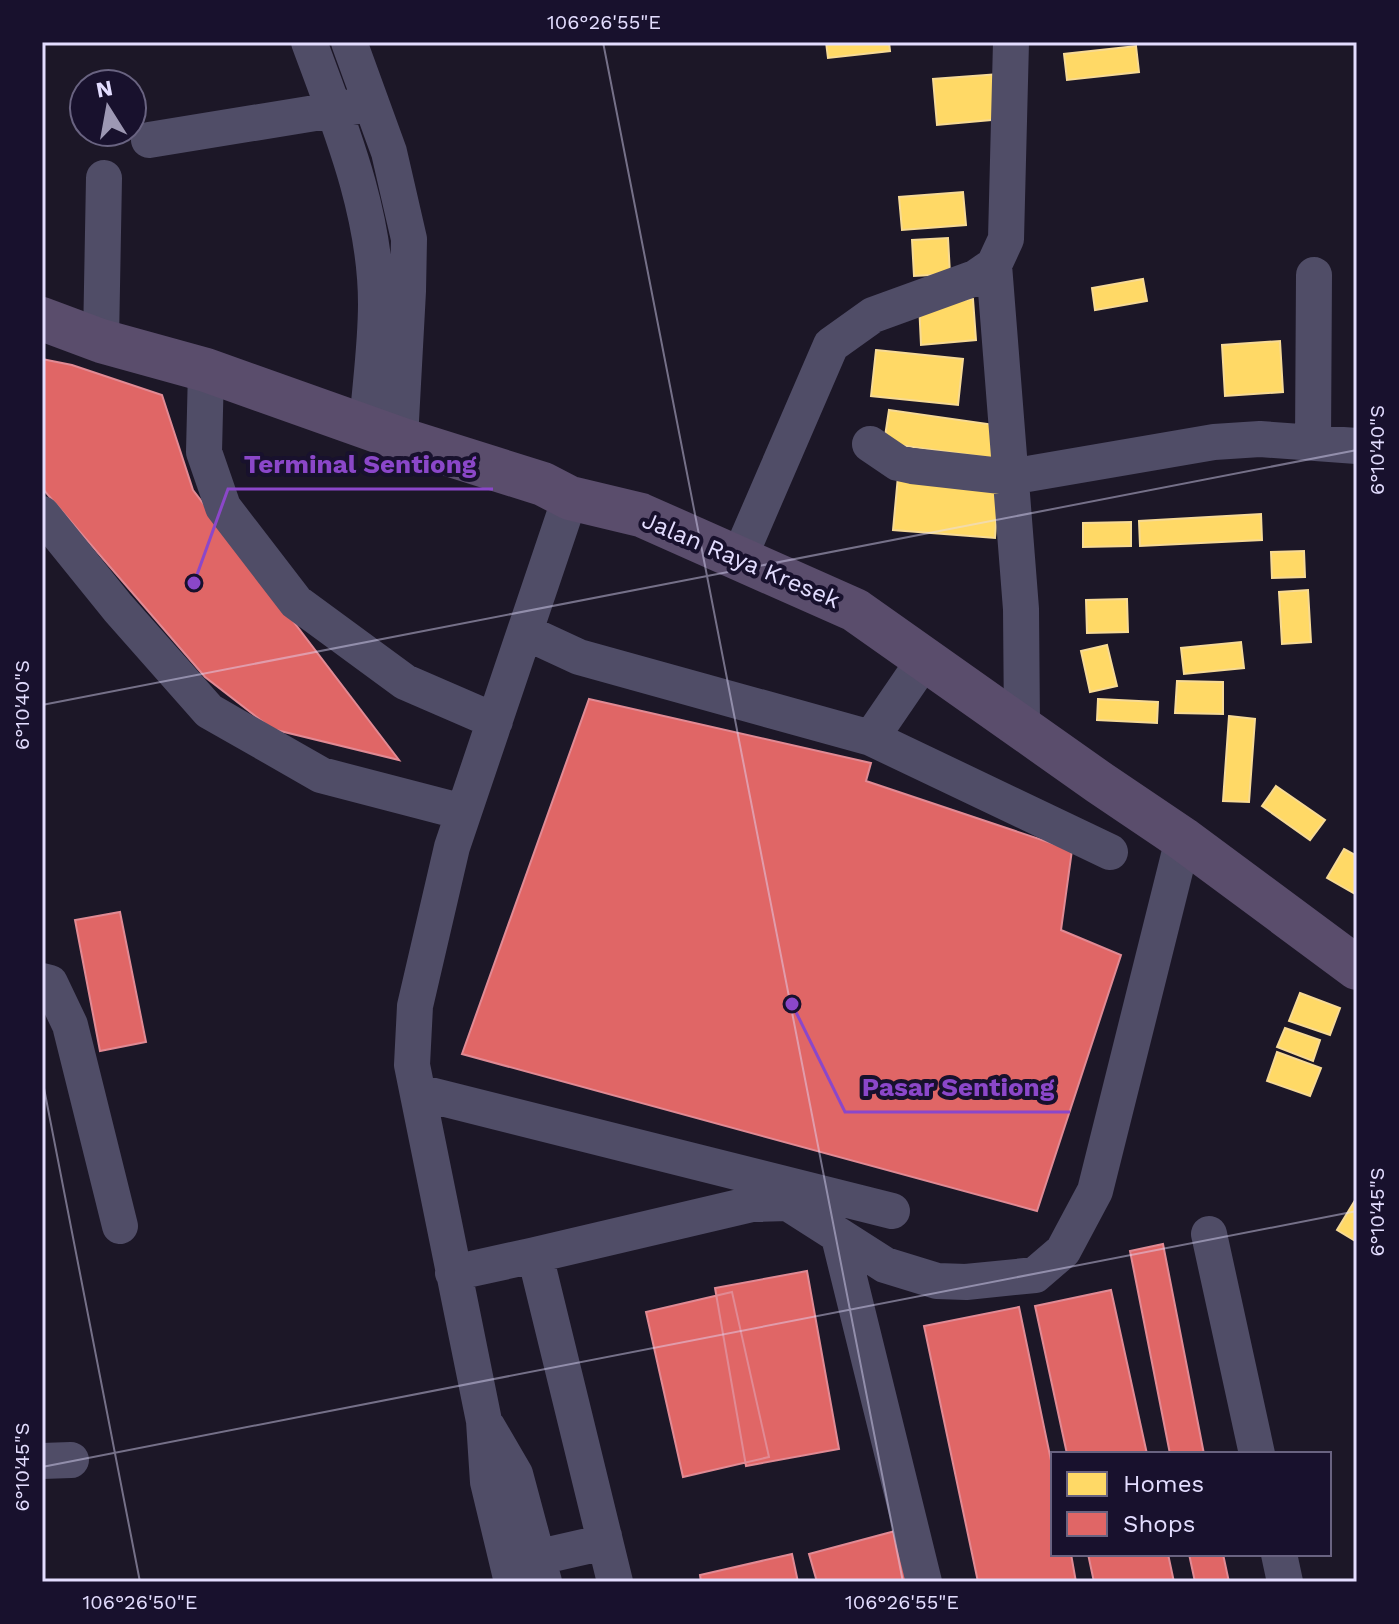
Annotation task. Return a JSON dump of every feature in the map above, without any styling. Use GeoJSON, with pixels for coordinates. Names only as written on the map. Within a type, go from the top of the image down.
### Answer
{"type":"FeatureCollection","features":[{"type":"Feature","properties":{"kind":"main road","name":"Jalan Raya Kresek"},"geometry":{"type":"LineString","coordinates":[[42,319],[101,341],[206,370],[384,433],[543,484],[570,498],[641,515],[855,610],[1183,839],[1357,968]]}},
{"type":"Feature","properties":{"kind":"street"},"geometry":{"type":"LineString","coordinates":[[309,42],[353,163],[370,237],[384,433]]}},
{"type":"Feature","properties":{"kind":"street"},"geometry":{"type":"LineString","coordinates":[[349,42],[389,152],[409,239],[408,291],[384,433]]}},
{"type":"Feature","properties":{"kind":"street"},"geometry":{"type":"LineString","coordinates":[[1011,42],[1006,239],[994,265],[1021,609],[1022,726]]}},
{"type":"Feature","properties":{"kind":"street"},"geometry":{"type":"LineString","coordinates":[[149,140],[335,112],[371,103]]}},
{"type":"Feature","properties":{"kind":"street"},"geometry":{"type":"LineString","coordinates":[[101,341],[104,178]]}},
{"type":"Feature","properties":{"kind":"street"},"geometry":{"type":"LineString","coordinates":[[739,558],[831,345],[873,315],[975,278],[994,265]]}},
{"type":"Feature","properties":{"kind":"street"},"geometry":{"type":"LineString","coordinates":[[1313,442],[1314,275]]}},
{"type":"Feature","properties":{"kind":"street"},"geometry":{"type":"LineString","coordinates":[[206,370],[204,452],[223,507],[296,602],[405,682],[495,721]]}},
{"type":"Feature","properties":{"kind":"street"},"geometry":{"type":"LineString","coordinates":[[870,444],[898,463],[1010,477],[1214,442],[1260,439],[1357,446]]}},
{"type":"Feature","properties":{"kind":"street"},"geometry":{"type":"LineString","coordinates":[[570,498],[452,847],[415,1006],[412,1065],[484,1421],[488,1482],[525,1571],[592,1545],[604,1536]]}},
{"type":"Feature","properties":{"kind":"street"},"geometry":{"type":"LineString","coordinates":[[42,514],[118,608],[209,711],[321,775],[463,812]]}},
{"type":"Feature","properties":{"kind":"street"},"geometry":{"type":"LineString","coordinates":[[525,632],[579,657],[871,738],[1110,852]]}},
{"type":"Feature","properties":{"kind":"street"},"geometry":{"type":"LineString","coordinates":[[871,738],[925,659]]}},
{"type":"Feature","properties":{"kind":"street"},"geometry":{"type":"LineString","coordinates":[[453,1273],[752,1204],[788,1203],[885,1265],[937,1281],[966,1282],[1035,1275],[1063,1251],[1095,1191],[1183,839]]}},
{"type":"Feature","properties":{"kind":"street"},"geometry":{"type":"LineString","coordinates":[[42,981],[50,983],[70,1025],[120,1226]]}},
{"type":"Feature","properties":{"kind":"street"},"geometry":{"type":"LineString","coordinates":[[418,1092],[892,1211]]}},
{"type":"Feature","properties":{"kind":"street"},"geometry":{"type":"LineString","coordinates":[[1209,1234],[1257,1452]]}},
{"type":"Feature","properties":{"kind":"street"},"geometry":{"type":"LineString","coordinates":[[839,1237],[924,1582]]}},
{"type":"Feature","properties":{"kind":"street"},"geometry":{"type":"LineString","coordinates":[[535,1255],[615,1582]]}},
{"type":"Feature","properties":{"kind":"street"},"geometry":{"type":"LineString","coordinates":[[1279,1556],[1285,1582]]}},
{"type":"Feature","properties":{"kind":"building: Homes"},"geometry":{"type":"Polygon","coordinates":[[[826,42],[889,42],[890,51],[828,58],[826,42]]]}},
{"type":"Feature","properties":{"kind":"building: Homes"},"geometry":{"type":"Polygon","coordinates":[[[1136,46],[1139,72],[1067,80],[1064,54],[1136,46]]]}},
{"type":"Feature","properties":{"kind":"building: Homes"},"geometry":{"type":"Polygon","coordinates":[[[999,74],[1002,119],[937,125],[933,79],[999,74]]]}},
{"type":"Feature","properties":{"kind":"building: Homes"},"geometry":{"type":"Polygon","coordinates":[[[963,192],[966,225],[902,230],[899,197],[963,192]]]}},
{"type":"Feature","properties":{"kind":"building: Homes"},"geometry":{"type":"Polygon","coordinates":[[[948,238],[950,274],[914,276],[912,240],[948,238]]]}},
{"type":"Feature","properties":{"kind":"building: Homes"},"geometry":{"type":"Polygon","coordinates":[[[1143,279],[1147,301],[1095,310],[1092,288],[1143,279]]]}},
{"type":"Feature","properties":{"kind":"building: Homes"},"geometry":{"type":"Polygon","coordinates":[[[973,299],[976,340],[921,345],[919,303],[973,299]]]}},
{"type":"Feature","properties":{"kind":"building: Homes"},"geometry":{"type":"Polygon","coordinates":[[[1280,341],[1283,392],[1225,396],[1222,345],[1280,341]]]}},
{"type":"Feature","properties":{"kind":"building: Homes"},"geometry":{"type":"Polygon","coordinates":[[[876,350],[963,359],[958,405],[871,396],[876,350]]]}},
{"type":"Feature","properties":{"kind":"building: Homes"},"geometry":{"type":"Polygon","coordinates":[[[889,410],[1002,426],[998,459],[884,443],[889,410]]]}},
{"type":"Feature","properties":{"kind":"building: Homes"},"geometry":{"type":"Polygon","coordinates":[[[898,476],[999,485],[995,538],[893,530],[898,476]]]}},
{"type":"Feature","properties":{"kind":"building: Homes"},"geometry":{"type":"Polygon","coordinates":[[[1261,514],[1262,540],[1140,546],[1139,521],[1261,514]]]}},
{"type":"Feature","properties":{"kind":"building: Homes"},"geometry":{"type":"Polygon","coordinates":[[[1131,522],[1131,546],[1083,547],[1083,523],[1131,522]]]}},
{"type":"Feature","properties":{"kind":"building: Homes"},"geometry":{"type":"Polygon","coordinates":[[[1304,551],[1305,577],[1272,578],[1271,552],[1304,551]]]}},
{"type":"Feature","properties":{"kind":"building: Homes"},"geometry":{"type":"Polygon","coordinates":[[[1308,590],[1311,642],[1282,644],[1279,592],[1308,590]]]}},
{"type":"Feature","properties":{"kind":"building: Homes"},"geometry":{"type":"Polygon","coordinates":[[[1127,599],[1128,632],[1087,633],[1086,600],[1127,599]]]}},
{"type":"Feature","properties":{"kind":"building: Homes"},"geometry":{"type":"Polygon","coordinates":[[[1241,642],[1244,668],[1184,674],[1181,648],[1241,642]]]}},
{"type":"Feature","properties":{"kind":"building: Homes"},"geometry":{"type":"Polygon","coordinates":[[[1107,645],[1117,686],[1090,692],[1081,651],[1107,645]]]}},
{"type":"Feature","properties":{"kind":"building: Homes"},"geometry":{"type":"Polygon","coordinates":[[[1177,681],[1223,682],[1223,714],[1175,713],[1177,681]]]}},
{"type":"Feature","properties":{"kind":"building: Homes"},"geometry":{"type":"Polygon","coordinates":[[[1098,699],[1158,702],[1157,723],[1097,720],[1098,699]]]}},
{"type":"Feature","properties":{"kind":"building: Homes"},"geometry":{"type":"Polygon","coordinates":[[[1229,716],[1255,719],[1249,802],[1223,801],[1229,716]]]}},
{"type":"Feature","properties":{"kind":"building: Homes"},"geometry":{"type":"Polygon","coordinates":[[[1276,786],[1325,820],[1310,840],[1262,806],[1276,786]]]}},
{"type":"Feature","properties":{"kind":"building: Homes"},"geometry":{"type":"Polygon","coordinates":[[[1344,849],[1357,856],[1357,895],[1327,878],[1344,849]]]}},
{"type":"Feature","properties":{"kind":"building: Homes"},"geometry":{"type":"Polygon","coordinates":[[[1300,993],[1340,1008],[1330,1035],[1289,1021],[1300,993]]]}},
{"type":"Feature","properties":{"kind":"building: Homes"},"geometry":{"type":"Polygon","coordinates":[[[1285,1028],[1320,1040],[1313,1061],[1277,1047],[1285,1028]]]}},
{"type":"Feature","properties":{"kind":"building: Homes"},"geometry":{"type":"Polygon","coordinates":[[[1277,1052],[1321,1068],[1310,1096],[1267,1081],[1277,1052]]]}},
{"type":"Feature","properties":{"kind":"building: Homes"},"geometry":{"type":"Polygon","coordinates":[[[1357,1197],[1357,1242],[1337,1230],[1357,1197]]]}},
{"type":"Feature","properties":{"kind":"building: Shops"},"geometry":{"type":"Polygon","coordinates":[[[42,359],[72,365],[162,395],[193,490],[399,760],[272,729],[205,677],[42,488],[42,359]]]}},
{"type":"Feature","properties":{"kind":"building: Shops"},"geometry":{"type":"Polygon","coordinates":[[[589,699],[871,763],[866,781],[1072,850],[1061,930],[1121,955],[1037,1211],[462,1054],[589,699]]]}},
{"type":"Feature","properties":{"kind":"building: Shops"},"geometry":{"type":"Polygon","coordinates":[[[120,912],[146,1042],[100,1051],[75,920],[120,912]]]}},
{"type":"Feature","properties":{"kind":"building: Shops"},"geometry":{"type":"Polygon","coordinates":[[[1163,1244],[1204,1452],[1170,1452],[1130,1251],[1163,1244]]]}},
{"type":"Feature","properties":{"kind":"building: Shops"},"geometry":{"type":"Polygon","coordinates":[[[807,1271],[839,1449],[746,1466],[715,1288],[807,1271]]]}},
{"type":"Feature","properties":{"kind":"building: Shops"},"geometry":{"type":"Polygon","coordinates":[[[1111,1290],[1147,1452],[1067,1452],[1035,1306],[1111,1290]]]}},
{"type":"Feature","properties":{"kind":"building: Shops"},"geometry":{"type":"Polygon","coordinates":[[[732,1292],[769,1457],[683,1477],[646,1312],[732,1292]]]}},
{"type":"Feature","properties":{"kind":"building: Shops"},"geometry":{"type":"Polygon","coordinates":[[[1019,1307],[1051,1460],[1051,1556],[1071,1556],[1076,1582],[978,1582],[924,1326],[1019,1307]]]}},
{"type":"Feature","properties":{"kind":"building: Shops"},"geometry":{"type":"Polygon","coordinates":[[[895,1531],[908,1582],[817,1582],[809,1554],[895,1531]]]}},
{"type":"Feature","properties":{"kind":"building: Shops"},"geometry":{"type":"Polygon","coordinates":[[[792,1554],[798,1582],[701,1582],[700,1575],[792,1554]]]}},
{"type":"Feature","properties":{"kind":"building: Shops"},"geometry":{"type":"Polygon","coordinates":[[[1088,1556],[1168,1556],[1174,1582],[1094,1582],[1088,1556]]]}},
{"type":"Feature","properties":{"kind":"building: Shops"},"geometry":{"type":"Polygon","coordinates":[[[1189,1556],[1223,1556],[1229,1582],[1195,1582],[1189,1556]]]}},
{"type":"Feature","properties":{"kind":"place","name":"Terminal Sentiong"},"geometry":{"type":"Point","coordinates":[194,583]}},
{"type":"Feature","properties":{"kind":"place","name":"Pasar Sentiong"},"geometry":{"type":"Point","coordinates":[792,1004]}}]}
